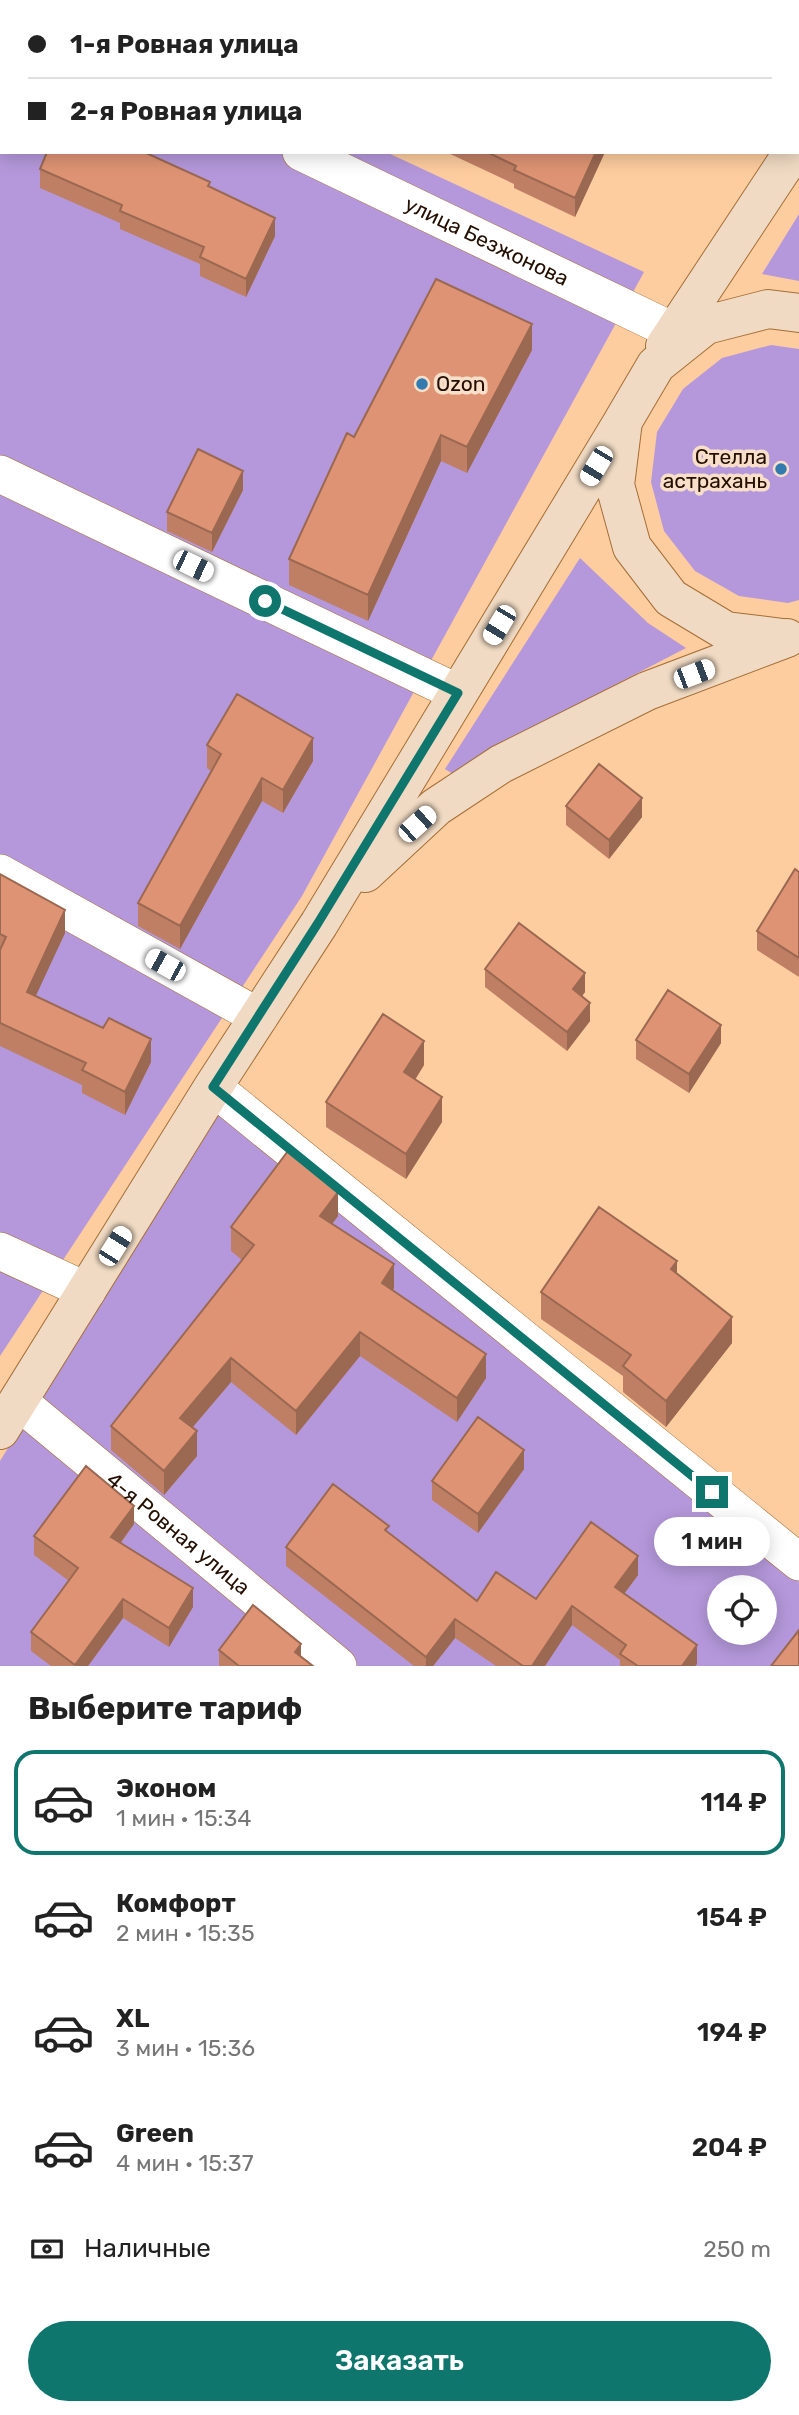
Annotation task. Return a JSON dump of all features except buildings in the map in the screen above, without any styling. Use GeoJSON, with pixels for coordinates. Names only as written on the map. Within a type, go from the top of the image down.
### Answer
{"type":"FeatureCollection","features":[{"type":"Feature","properties":{"kind":"main road"},"geometry":{"type":"LineString","coordinates":[[9,1415],[318,923],[623,421],[673,331],[792,154]]}},
{"type":"Feature","properties":{"kind":"main road"},"geometry":{"type":"LineString","coordinates":[[656,365],[706,325],[784,311]]}},
{"type":"Feature","properties":{"kind":"main road"},"geometry":{"type":"LineString","coordinates":[[623,421],[615,485],[632,547],[671,598],[726,631],[793,637]]}},
{"type":"Feature","properties":{"kind":"main road"},"geometry":{"type":"LineString","coordinates":[[318,923],[379,858],[436,807],[501,764],[647,691],[793,637]]}},
{"type":"Feature","properties":{"kind":"street","name":"улица Безжонова"},"geometry":{"type":"LineString","coordinates":[[305,154],[673,331]]}},
{"type":"Feature","properties":{"kind":"street"},"geometry":{"type":"LineString","coordinates":[[673,331],[784,311]]}},
{"type":"Feature","properties":{"kind":"street"},"geometry":{"type":"LineString","coordinates":[[0,474],[458,693]]}},
{"type":"Feature","properties":{"kind":"street"},"geometry":{"type":"LineString","coordinates":[[0,873],[259,1017]]}},
{"type":"Feature","properties":{"kind":"street"},"geometry":{"type":"LineString","coordinates":[[213,1087],[799,1562]]}},
{"type":"Feature","properties":{"kind":"street"},"geometry":{"type":"LineString","coordinates":[[0,1251],[87,1291]]}},
{"type":"Feature","properties":{"kind":"street","name":"4-я Ровная улица"},"geometry":{"type":"LineString","coordinates":[[9,1415],[338,1666]]}},
{"type":"Feature","properties":{"kind":"shaded area"},"geometry":{"type":"Polygon","coordinates":[[[0,154],[390,154],[644,272],[302,896],[0,1356],[0,154]]]}},
{"type":"Feature","properties":{"kind":"shaded area"},"geometry":{"type":"Polygon","coordinates":[[[799,214],[799,281],[762,274],[799,214]]]}},
{"type":"Feature","properties":{"kind":"shaded area"},"geometry":{"type":"Polygon","coordinates":[[[771,345],[799,349],[799,600],[788,603],[739,596],[695,571],[664,531],[651,482],[657,432],[683,389],[722,358],[771,345]]]}},
{"type":"Feature","properties":{"kind":"shaded area"},"geometry":{"type":"Polygon","coordinates":[[[580,558],[648,623],[686,648],[491,749],[453,774],[445,769],[580,558]]]}},
{"type":"Feature","properties":{"kind":"shaded area"},"geometry":{"type":"Polygon","coordinates":[[[223,1102],[799,1560],[799,1666],[0,1666],[0,1461],[223,1102]]]}},
{"type":"Feature","properties":{"kind":"place","name":"Ozon"},"geometry":{"type":"Point","coordinates":[422,384]}},
{"type":"Feature","properties":{"kind":"place","name":"Стелла астрахань"},"geometry":{"type":"Point","coordinates":[781,469]}},
{"type":"Feature","properties":{"kind":"route"},"geometry":{"type":"LineString","coordinates":[[265,601],[458,693],[318,923],[213,1087],[712,1492]]}}]}
